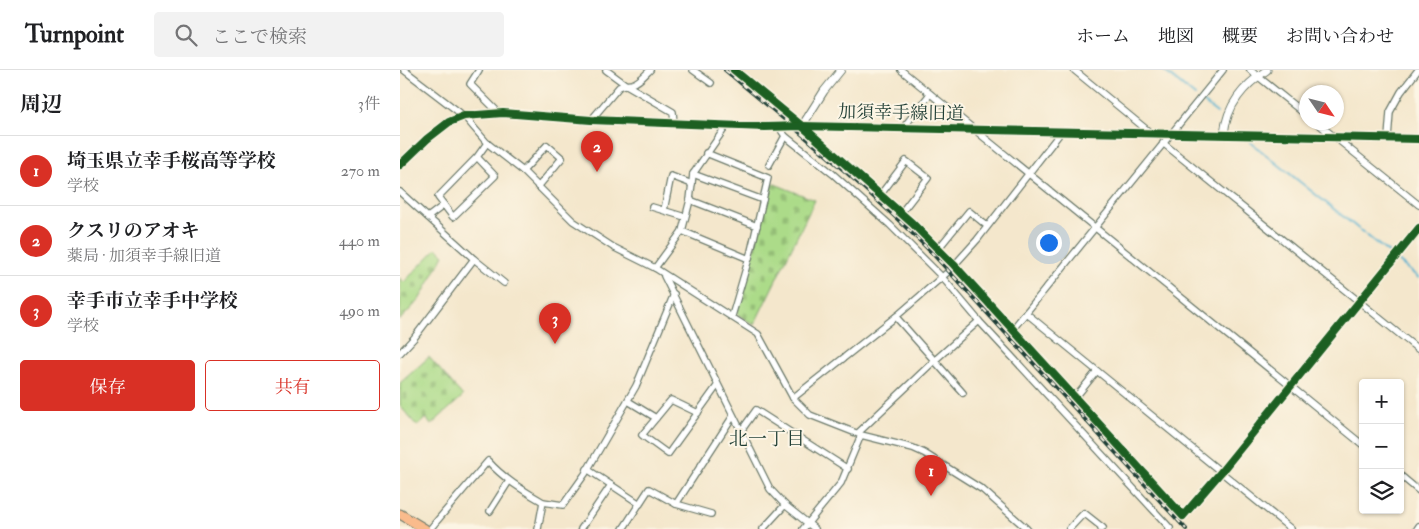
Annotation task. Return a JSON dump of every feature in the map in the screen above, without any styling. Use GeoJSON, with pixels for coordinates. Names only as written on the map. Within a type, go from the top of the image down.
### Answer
{"type":"FeatureCollection","features":[{"type":"Feature","properties":{"kind":"main road"},"geometry":{"type":"LineString","coordinates":[[400,514],[425,529]]}},
{"type":"Feature","properties":{"kind":"street"},"geometry":{"type":"LineString","coordinates":[[404,70],[464,116],[487,144],[522,171],[573,221],[614,247],[655,268],[758,334],[793,398],[810,415],[860,434],[913,448],[924,453],[983,490],[1026,529]]}},
{"type":"Feature","properties":{"kind":"street"},"geometry":{"type":"LineString","coordinates":[[479,70],[470,84],[500,114]]}},
{"type":"Feature","properties":{"kind":"street"},"geometry":{"type":"LineString","coordinates":[[606,70],[625,84],[673,112],[674,123]]}},
{"type":"Feature","properties":{"kind":"street"},"geometry":{"type":"LineString","coordinates":[[590,120],[620,87],[638,81],[650,70]]}},
{"type":"Feature","properties":{"kind":"street"},"geometry":{"type":"LineString","coordinates":[[693,70],[711,83]]}},
{"type":"Feature","properties":{"kind":"street"},"geometry":{"type":"LineString","coordinates":[[734,70],[881,194],[938,249],[1183,516],[1221,472],[1419,228]]}},
{"type":"Feature","properties":{"kind":"street"},"geometry":{"type":"LineString","coordinates":[[802,126],[824,90],[841,70]]}},
{"type":"Feature","properties":{"kind":"street"},"geometry":{"type":"LineString","coordinates":[[901,70],[1359,442]]}},
{"type":"Feature","properties":{"kind":"street"},"geometry":{"type":"LineString","coordinates":[[1074,70],[1152,134]]}},
{"type":"Feature","properties":{"kind":"street"},"geometry":{"type":"LineString","coordinates":[[1012,330],[1223,70]]}},
{"type":"Feature","properties":{"kind":"street"},"geometry":{"type":"LineString","coordinates":[[1250,70],[1299,109]]}},
{"type":"Feature","properties":{"kind":"street"},"geometry":{"type":"LineString","coordinates":[[1224,134],[1228,114],[1240,92],[1266,70]]}},
{"type":"Feature","properties":{"kind":"street"},"geometry":{"type":"LineString","coordinates":[[1388,138],[1390,112],[1401,92],[1418,70]]}},
{"type":"Feature","properties":{"kind":"street"},"geometry":{"type":"LineString","coordinates":[[903,128],[930,94]]}},
{"type":"Feature","properties":{"kind":"street","name":"加須幸手線旧道"},"geometry":{"type":"LineString","coordinates":[[400,165],[426,140],[449,122],[464,116],[500,114],[590,120],[779,127],[1419,139]]}},
{"type":"Feature","properties":{"kind":"street"},"geometry":{"type":"LineString","coordinates":[[655,268],[682,230],[690,200],[693,174],[727,125]]}},
{"type":"Feature","properties":{"kind":"street"},"geometry":{"type":"LineString","coordinates":[[779,127],[785,136],[833,174],[876,212],[942,277],[979,321],[1169,529]]}},
{"type":"Feature","properties":{"kind":"street"},"geometry":{"type":"LineString","coordinates":[[1326,130],[1419,205]]}},
{"type":"Feature","properties":{"kind":"street"},"geometry":{"type":"LineString","coordinates":[[793,398],[896,317],[942,277],[987,226],[1061,132]]}},
{"type":"Feature","properties":{"kind":"street"},"geometry":{"type":"LineString","coordinates":[[769,165],[785,136]]}},
{"type":"Feature","properties":{"kind":"street"},"geometry":{"type":"LineString","coordinates":[[1163,143],[1419,350]]}},
{"type":"Feature","properties":{"kind":"street"},"geometry":{"type":"LineString","coordinates":[[477,156],[496,176],[453,217],[438,197],[487,144]]}},
{"type":"Feature","properties":{"kind":"street"},"geometry":{"type":"LineString","coordinates":[[522,171],[547,145],[562,158],[538,187]]}},
{"type":"Feature","properties":{"kind":"street"},"geometry":{"type":"LineString","coordinates":[[706,153],[768,178],[749,259],[732,316]]}},
{"type":"Feature","properties":{"kind":"street"},"geometry":{"type":"LineString","coordinates":[[881,194],[906,161],[928,178],[901,213]]}},
{"type":"Feature","properties":{"kind":"street"},"geometry":{"type":"LineString","coordinates":[[693,174],[762,200]]}},
{"type":"Feature","properties":{"kind":"street"},"geometry":{"type":"LineString","coordinates":[[664,210],[671,176],[692,184]]}},
{"type":"Feature","properties":{"kind":"street"},"geometry":{"type":"LineString","coordinates":[[401,194],[504,283]]}},
{"type":"Feature","properties":{"kind":"street"},"geometry":{"type":"LineString","coordinates":[[690,200],[757,226]]}},
{"type":"Feature","properties":{"kind":"street"},"geometry":{"type":"LineString","coordinates":[[428,216],[444,205]]}},
{"type":"Feature","properties":{"kind":"street"},"geometry":{"type":"LineString","coordinates":[[652,206],[686,217]]}},
{"type":"Feature","properties":{"kind":"street"},"geometry":{"type":"LineString","coordinates":[[938,249],[969,211],[987,226]]}},
{"type":"Feature","properties":{"kind":"street"},"geometry":{"type":"LineString","coordinates":[[682,230],[749,259]]}},
{"type":"Feature","properties":{"kind":"street"},"geometry":{"type":"LineString","coordinates":[[400,353],[414,338],[474,259]]}},
{"type":"Feature","properties":{"kind":"street"},"geometry":{"type":"LineString","coordinates":[[663,274],[717,386],[770,489],[785,505],[814,529]]}},
{"type":"Feature","properties":{"kind":"street"},"geometry":{"type":"LineString","coordinates":[[430,529],[488,461],[509,481],[543,502],[563,505],[587,469],[636,386],[674,294]]}},
{"type":"Feature","properties":{"kind":"street"},"geometry":{"type":"LineString","coordinates":[[1026,312],[1291,529]]}},
{"type":"Feature","properties":{"kind":"street"},"geometry":{"type":"LineString","coordinates":[[896,317],[963,393]]}},
{"type":"Feature","properties":{"kind":"street"},"geometry":{"type":"LineString","coordinates":[[803,529],[841,483],[848,469],[860,429],[979,321]]}},
{"type":"Feature","properties":{"kind":"street"},"geometry":{"type":"LineString","coordinates":[[1075,398],[1097,371]]}},
{"type":"Feature","properties":{"kind":"street"},"geometry":{"type":"LineString","coordinates":[[698,413],[671,400],[642,435],[668,454],[698,413],[717,386]]}},
{"type":"Feature","properties":{"kind":"street"},"geometry":{"type":"LineString","coordinates":[[628,400],[656,418]]}},
{"type":"Feature","properties":{"kind":"street"},"geometry":{"type":"LineString","coordinates":[[740,432],[756,410],[848,469]]}},
{"type":"Feature","properties":{"kind":"street"},"geometry":{"type":"LineString","coordinates":[[676,504],[733,416]]}},
{"type":"Feature","properties":{"kind":"street"},"geometry":{"type":"LineString","coordinates":[[587,469],[640,504]]}},
{"type":"Feature","properties":{"kind":"street"},"geometry":{"type":"LineString","coordinates":[[1404,478],[1419,490]]}},
{"type":"Feature","properties":{"kind":"street"},"geometry":{"type":"LineString","coordinates":[[490,511],[509,481]]}},
{"type":"Feature","properties":{"kind":"street"},"geometry":{"type":"LineString","coordinates":[[581,529],[611,485]]}},
{"type":"Feature","properties":{"kind":"street"},"geometry":{"type":"LineString","coordinates":[[623,529],[649,489],[676,504],[711,514]]}},
{"type":"Feature","properties":{"kind":"street"},"geometry":{"type":"LineString","coordinates":[[538,529],[543,502]]}},
{"type":"Feature","properties":{"kind":"street"},"geometry":{"type":"LineString","coordinates":[[763,529],[785,505]]}},
{"type":"Feature","properties":{"kind":"street"},"geometry":{"type":"LineString","coordinates":[[1069,529],[1084,513],[1102,529]]}},
{"type":"Feature","properties":{"kind":"green space"},"geometry":{"type":"Polygon","coordinates":[[[772,183],[815,200],[754,325],[737,314],[772,183]]]}},
{"type":"Feature","properties":{"kind":"green space"},"geometry":{"type":"Polygon","coordinates":[[[437,248],[444,255],[419,300],[400,320],[400,278],[404,282],[437,248]]]}},
{"type":"Feature","properties":{"kind":"green space"},"geometry":{"type":"Polygon","coordinates":[[[429,357],[463,396],[431,425],[426,418],[417,426],[400,406],[400,383],[429,357]]]}},
{"type":"Feature","properties":{"kind":"waterway"},"geometry":{"type":"LineString","coordinates":[[1163,70],[1195,96]]}},
{"type":"Feature","properties":{"kind":"waterway"},"geometry":{"type":"LineString","coordinates":[[1203,102],[1217,113]]}},
{"type":"Feature","properties":{"kind":"waterway"},"geometry":{"type":"LineString","coordinates":[[1250,142],[1390,254]]}},
{"type":"Feature","properties":{"kind":"waterway"},"geometry":{"type":"LineString","coordinates":[[1398,261],[1419,278]]}},
{"type":"Feature","properties":{"kind":"railway"},"geometry":{"type":"LineString","coordinates":[[725,70],[805,136],[932,253],[1186,529]]}},
{"type":"Feature","properties":{"kind":"cycle path"},"geometry":{"type":"LineString","coordinates":[[734,70],[802,126],[912,223],[954,265],[1183,516],[1221,472],[1419,228]]}},
{"type":"Feature","properties":{"kind":"cycle path"},"geometry":{"type":"LineString","coordinates":[[400,165],[427,139],[449,122],[464,116],[503,113],[591,120],[765,127],[802,126],[1419,139]]}},
{"type":"Feature","properties":{"kind":"place","name":"クスリのアオキ"},"geometry":{"type":"Point","coordinates":[597,172]}},
{"type":"Feature","properties":{"kind":"place","name":"幸手市立幸手中学校"},"geometry":{"type":"Point","coordinates":[555,344]}},
{"type":"Feature","properties":{"kind":"place","name":"埼玉県立幸手桜高等学校"},"geometry":{"type":"Point","coordinates":[931,496]}},
{"type":"Feature","properties":{"kind":"district","name":"北一丁目"},"geometry":{"type":"Point","coordinates":[767,439]}}]}
